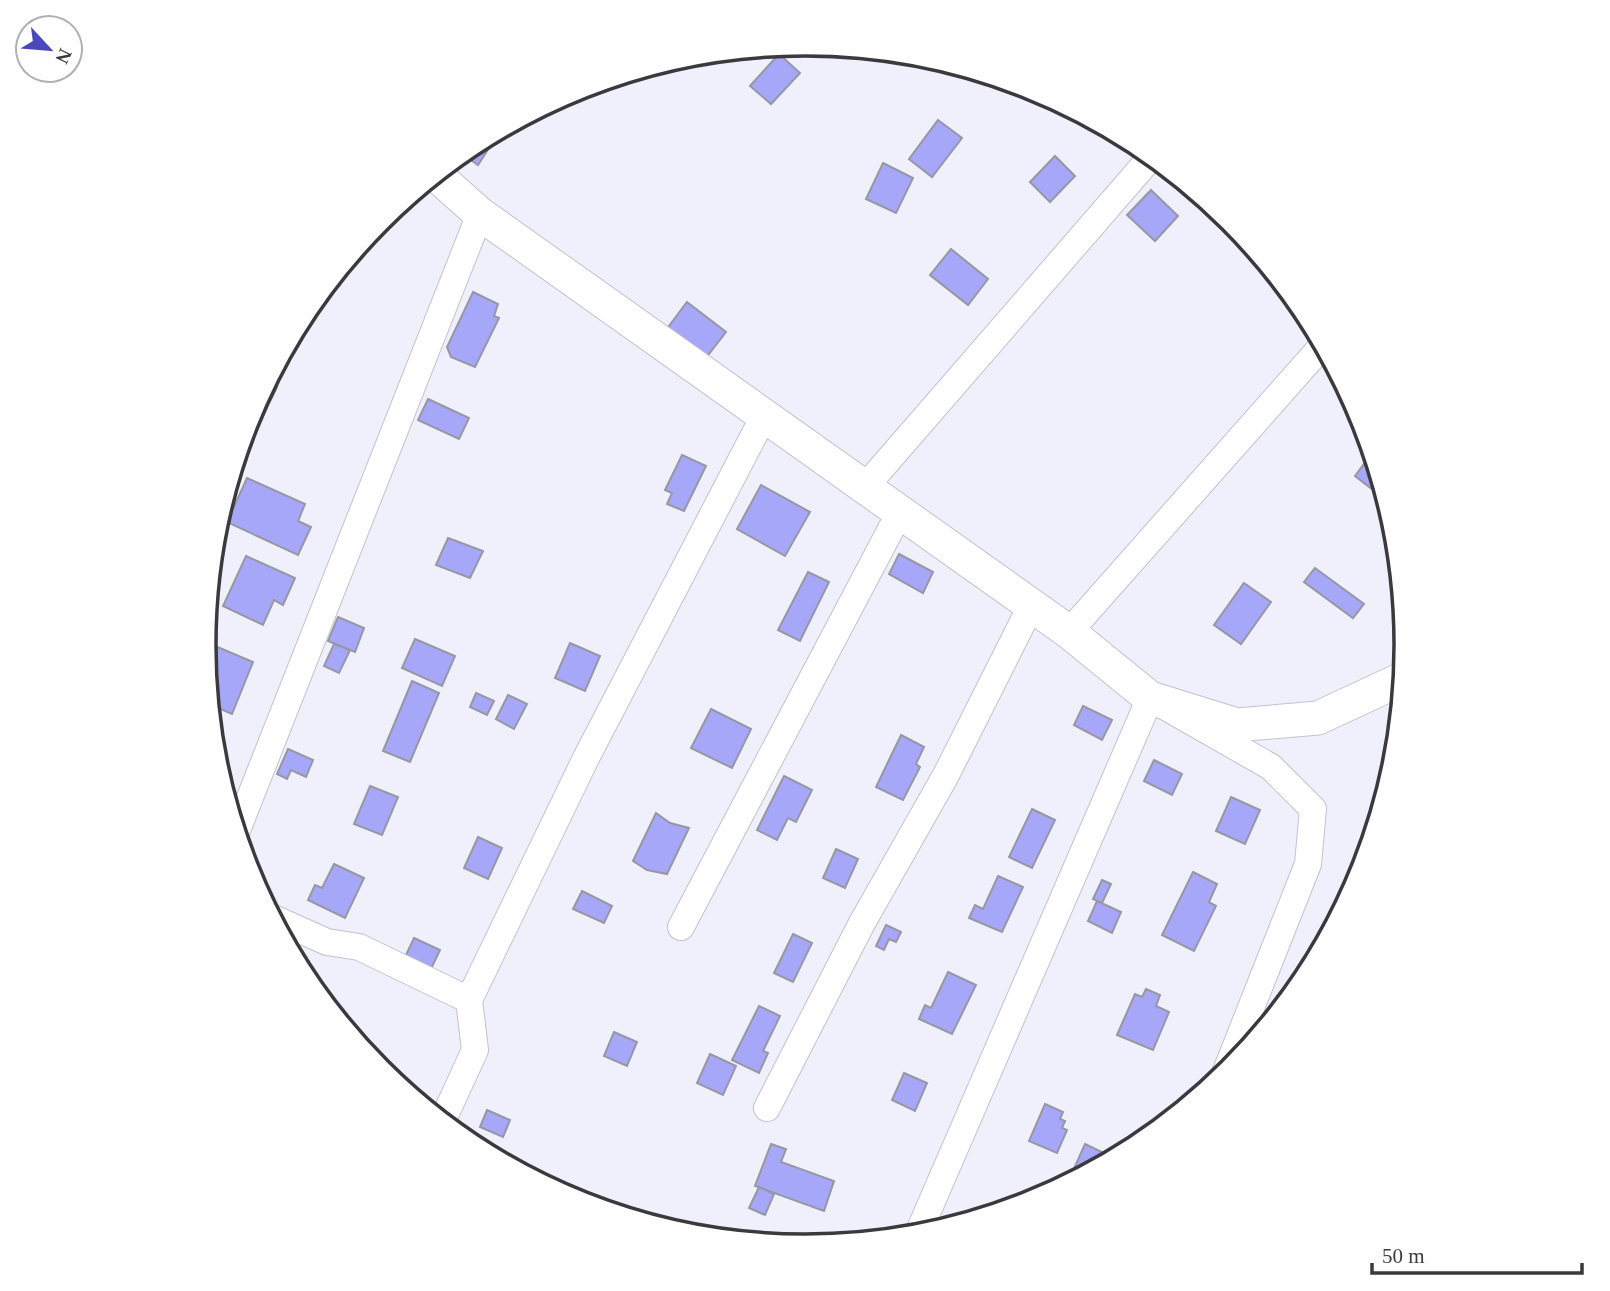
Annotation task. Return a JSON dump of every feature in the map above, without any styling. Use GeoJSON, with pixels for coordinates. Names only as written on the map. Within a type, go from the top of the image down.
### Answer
{"type":"FeatureCollection","features":[{"type":"Feature","properties":{"kind":"street"},"geometry":{"type":"LineString","coordinates":[[865,487],[1145,164]]}},
{"type":"Feature","properties":{"kind":"street"},"geometry":{"type":"LineString","coordinates":[[443,181],[480,214],[1069,632],[1150,698],[1271,767],[1313,809],[1308,864],[1235,1048]]}},
{"type":"Feature","properties":{"kind":"street"},"geometry":{"type":"LineString","coordinates":[[242,818],[480,214]]}},
{"type":"Feature","properties":{"kind":"street"},"geometry":{"type":"LineString","coordinates":[[1069,632],[1317,352]]}},
{"type":"Feature","properties":{"kind":"street"},"geometry":{"type":"LineString","coordinates":[[446,1113],[475,1050],[469,1000],[586,758],[764,416]]}},
{"type":"Feature","properties":{"kind":"street"},"geometry":{"type":"LineString","coordinates":[[681,927],[900,512]]}},
{"type":"Feature","properties":{"kind":"street"},"geometry":{"type":"LineString","coordinates":[[767,1108],[862,923],[946,775],[1031,606]]}},
{"type":"Feature","properties":{"kind":"street"},"geometry":{"type":"LineString","coordinates":[[1150,698],[1237,725],[1318,718],[1393,683]]}},
{"type":"Feature","properties":{"kind":"street"},"geometry":{"type":"LineString","coordinates":[[922,1223],[1150,698]]}},
{"type":"Feature","properties":{"kind":"street"},"geometry":{"type":"LineString","coordinates":[[285,923],[327,942],[359,947],[469,1000]]}},
{"type":"Feature","properties":{"kind":"building"},"geometry":{"type":"Polygon","coordinates":[[[777,57],[782,57],[800,73],[771,104],[750,86],[777,57]]]}},
{"type":"Feature","properties":{"kind":"building"},"geometry":{"type":"Polygon","coordinates":[[[938,120],[962,138],[932,177],[909,159],[938,120]]]}},
{"type":"Feature","properties":{"kind":"building"},"geometry":{"type":"Polygon","coordinates":[[[489,148],[478,165],[471,160],[489,148]]]}},
{"type":"Feature","properties":{"kind":"building"},"geometry":{"type":"Polygon","coordinates":[[[1055,156],[1075,176],[1050,202],[1030,182],[1055,156]]]}},
{"type":"Feature","properties":{"kind":"building"},"geometry":{"type":"Polygon","coordinates":[[[883,163],[913,178],[896,213],[866,199],[883,163]]]}},
{"type":"Feature","properties":{"kind":"building"},"geometry":{"type":"Polygon","coordinates":[[[1151,190],[1178,216],[1155,241],[1127,215],[1151,190]]]}},
{"type":"Feature","properties":{"kind":"building"},"geometry":{"type":"Polygon","coordinates":[[[951,249],[988,279],[968,305],[930,275],[951,249]]]}},
{"type":"Feature","properties":{"kind":"building"},"geometry":{"type":"Polygon","coordinates":[[[473,292],[498,304],[494,316],[499,318],[475,367],[451,357],[447,347],[473,292]]]}},
{"type":"Feature","properties":{"kind":"building"},"geometry":{"type":"Polygon","coordinates":[[[687,302],[726,332],[705,359],[666,330],[687,302]]]}},
{"type":"Feature","properties":{"kind":"building"},"geometry":{"type":"Polygon","coordinates":[[[275,386],[277,387],[260,420],[275,386]]]}},
{"type":"Feature","properties":{"kind":"building"},"geometry":{"type":"Polygon","coordinates":[[[428,399],[469,418],[459,439],[418,420],[428,399]]]}},
{"type":"Feature","properties":{"kind":"building"},"geometry":{"type":"Polygon","coordinates":[[[682,455],[706,466],[684,511],[667,504],[672,493],[665,490],[682,455]]]}},
{"type":"Feature","properties":{"kind":"building"},"geometry":{"type":"Polygon","coordinates":[[[1365,463],[1373,490],[1355,476],[1365,463]]]}},
{"type":"Feature","properties":{"kind":"building"},"geometry":{"type":"Polygon","coordinates":[[[247,478],[305,504],[298,521],[311,527],[298,555],[229,523],[247,478]]]}},
{"type":"Feature","properties":{"kind":"building"},"geometry":{"type":"Polygon","coordinates":[[[761,485],[810,512],[785,556],[737,529],[761,485]]]}},
{"type":"Feature","properties":{"kind":"building"},"geometry":{"type":"Polygon","coordinates":[[[448,538],[483,551],[470,578],[436,565],[448,538]]]}},
{"type":"Feature","properties":{"kind":"building"},"geometry":{"type":"Polygon","coordinates":[[[899,554],[933,572],[923,593],[889,574],[899,554]]]}},
{"type":"Feature","properties":{"kind":"building"},"geometry":{"type":"Polygon","coordinates":[[[246,556],[295,578],[283,605],[274,600],[263,625],[223,606],[246,556]]]}},
{"type":"Feature","properties":{"kind":"building"},"geometry":{"type":"Polygon","coordinates":[[[1315,568],[1364,604],[1353,618],[1304,582],[1315,568]]]}},
{"type":"Feature","properties":{"kind":"building"},"geometry":{"type":"Polygon","coordinates":[[[808,572],[829,582],[800,641],[778,630],[808,572]]]}},
{"type":"Feature","properties":{"kind":"building"},"geometry":{"type":"Polygon","coordinates":[[[1244,583],[1271,602],[1241,644],[1214,625],[1244,583]]]}},
{"type":"Feature","properties":{"kind":"building"},"geometry":{"type":"Polygon","coordinates":[[[338,617],[364,628],[355,652],[328,641],[338,617]]]}},
{"type":"Feature","properties":{"kind":"building"},"geometry":{"type":"Polygon","coordinates":[[[415,639],[455,656],[442,686],[402,668],[415,639]]]}},
{"type":"Feature","properties":{"kind":"building"},"geometry":{"type":"Polygon","coordinates":[[[570,643],[600,656],[585,691],[555,678],[570,643]]]}},
{"type":"Feature","properties":{"kind":"building"},"geometry":{"type":"Polygon","coordinates":[[[334,644],[350,650],[339,673],[324,666],[334,644]]]}},
{"type":"Feature","properties":{"kind":"building"},"geometry":{"type":"Polygon","coordinates":[[[216,646],[253,662],[232,714],[220,709],[216,646]]]}},
{"type":"Feature","properties":{"kind":"building"},"geometry":{"type":"Polygon","coordinates":[[[412,681],[439,693],[410,762],[383,751],[412,681]]]}},
{"type":"Feature","properties":{"kind":"building"},"geometry":{"type":"Polygon","coordinates":[[[476,693],[494,701],[487,715],[470,707],[476,693]]]}},
{"type":"Feature","properties":{"kind":"building"},"geometry":{"type":"Polygon","coordinates":[[[508,695],[527,704],[514,729],[496,719],[508,695]]]}},
{"type":"Feature","properties":{"kind":"building"},"geometry":{"type":"Polygon","coordinates":[[[1083,706],[1112,720],[1102,740],[1074,725],[1083,706]]]}},
{"type":"Feature","properties":{"kind":"building"},"geometry":{"type":"Polygon","coordinates":[[[711,709],[751,729],[732,768],[691,748],[711,709]]]}},
{"type":"Feature","properties":{"kind":"building"},"geometry":{"type":"Polygon","coordinates":[[[901,735],[924,747],[916,764],[920,767],[903,800],[876,787],[901,735]]]}},
{"type":"Feature","properties":{"kind":"building"},"geometry":{"type":"Polygon","coordinates":[[[288,749],[313,760],[306,777],[291,770],[287,779],[277,774],[288,749]]]}},
{"type":"Feature","properties":{"kind":"building"},"geometry":{"type":"Polygon","coordinates":[[[1154,760],[1182,774],[1172,795],[1144,781],[1154,760]]]}},
{"type":"Feature","properties":{"kind":"building"},"geometry":{"type":"Polygon","coordinates":[[[784,776],[812,790],[796,822],[788,818],[777,840],[757,830],[784,776]]]}},
{"type":"Feature","properties":{"kind":"building"},"geometry":{"type":"Polygon","coordinates":[[[370,786],[398,797],[382,835],[354,824],[370,786]]]}},
{"type":"Feature","properties":{"kind":"building"},"geometry":{"type":"Polygon","coordinates":[[[1231,797],[1260,810],[1245,844],[1216,831],[1231,797]]]}},
{"type":"Feature","properties":{"kind":"building"},"geometry":{"type":"Polygon","coordinates":[[[1032,809],[1055,820],[1032,868],[1009,857],[1032,809]]]}},
{"type":"Feature","properties":{"kind":"building"},"geometry":{"type":"Polygon","coordinates":[[[656,813],[670,823],[689,828],[667,874],[647,870],[633,861],[656,813]]]}},
{"type":"Feature","properties":{"kind":"building"},"geometry":{"type":"Polygon","coordinates":[[[478,837],[502,848],[488,879],[464,868],[478,837]]]}},
{"type":"Feature","properties":{"kind":"building"},"geometry":{"type":"Polygon","coordinates":[[[836,849],[858,859],[845,888],[823,878],[836,849]]]}},
{"type":"Feature","properties":{"kind":"building"},"geometry":{"type":"Polygon","coordinates":[[[334,864],[364,878],[345,918],[308,900],[315,885],[322,888],[334,864]]]}},
{"type":"Feature","properties":{"kind":"building"},"geometry":{"type":"Polygon","coordinates":[[[1193,872],[1217,884],[1209,902],[1216,906],[1194,951],[1162,935],[1193,872]]]}},
{"type":"Feature","properties":{"kind":"building"},"geometry":{"type":"Polygon","coordinates":[[[998,876],[1023,887],[1002,932],[969,918],[975,905],[983,909],[998,876]]]}},
{"type":"Feature","properties":{"kind":"building"},"geometry":{"type":"Polygon","coordinates":[[[1102,880],[1111,884],[1102,903],[1093,899],[1102,880]]]}},
{"type":"Feature","properties":{"kind":"building"},"geometry":{"type":"Polygon","coordinates":[[[582,891],[612,906],[604,923],[573,909],[582,891]]]}},
{"type":"Feature","properties":{"kind":"building"},"geometry":{"type":"Polygon","coordinates":[[[1097,901],[1121,912],[1112,933],[1088,921],[1097,901]]]}},
{"type":"Feature","properties":{"kind":"building"},"geometry":{"type":"Polygon","coordinates":[[[886,925],[901,932],[896,942],[889,939],[884,950],[876,946],[886,925]]]}},
{"type":"Feature","properties":{"kind":"building"},"geometry":{"type":"Polygon","coordinates":[[[793,934],[812,943],[793,982],[774,973],[793,934]]]}},
{"type":"Feature","properties":{"kind":"building"},"geometry":{"type":"Polygon","coordinates":[[[414,938],[440,950],[431,969],[405,957],[414,938]]]}},
{"type":"Feature","properties":{"kind":"building"},"geometry":{"type":"Polygon","coordinates":[[[948,972],[976,985],[952,1034],[919,1019],[925,1005],[931,1008],[948,972]]]}},
{"type":"Feature","properties":{"kind":"building"},"geometry":{"type":"Polygon","coordinates":[[[1146,989],[1160,995],[1156,1006],[1169,1012],[1153,1050],[1117,1035],[1135,994],[1142,997],[1146,989]]]}},
{"type":"Feature","properties":{"kind":"building"},"geometry":{"type":"Polygon","coordinates":[[[759,1006],[780,1016],[763,1051],[768,1053],[759,1073],[732,1060],[759,1006]]]}},
{"type":"Feature","properties":{"kind":"building"},"geometry":{"type":"Polygon","coordinates":[[[614,1032],[637,1042],[627,1066],[604,1056],[614,1032]]]}},
{"type":"Feature","properties":{"kind":"building"},"geometry":{"type":"Polygon","coordinates":[[[710,1054],[736,1066],[723,1095],[697,1083],[710,1054]]]}},
{"type":"Feature","properties":{"kind":"building"},"geometry":{"type":"Polygon","coordinates":[[[904,1073],[927,1083],[915,1111],[892,1100],[904,1073]]]}},
{"type":"Feature","properties":{"kind":"building"},"geometry":{"type":"Polygon","coordinates":[[[1045,1104],[1063,1112],[1060,1119],[1065,1121],[1062,1128],[1067,1130],[1057,1153],[1029,1141],[1045,1104]]]}},
{"type":"Feature","properties":{"kind":"building"},"geometry":{"type":"Polygon","coordinates":[[[487,1110],[510,1120],[503,1137],[480,1127],[487,1110]]]}},
{"type":"Feature","properties":{"kind":"building"},"geometry":{"type":"Polygon","coordinates":[[[771,1144],[786,1149],[781,1162],[834,1181],[824,1211],[755,1186],[771,1144]]]}},
{"type":"Feature","properties":{"kind":"building"},"geometry":{"type":"Polygon","coordinates":[[[1085,1144],[1104,1153],[1100,1156],[1073,1170],[1085,1144]]]}},
{"type":"Feature","properties":{"kind":"building"},"geometry":{"type":"Polygon","coordinates":[[[759,1187],[774,1194],[765,1215],[749,1208],[759,1187]]]}}]}
